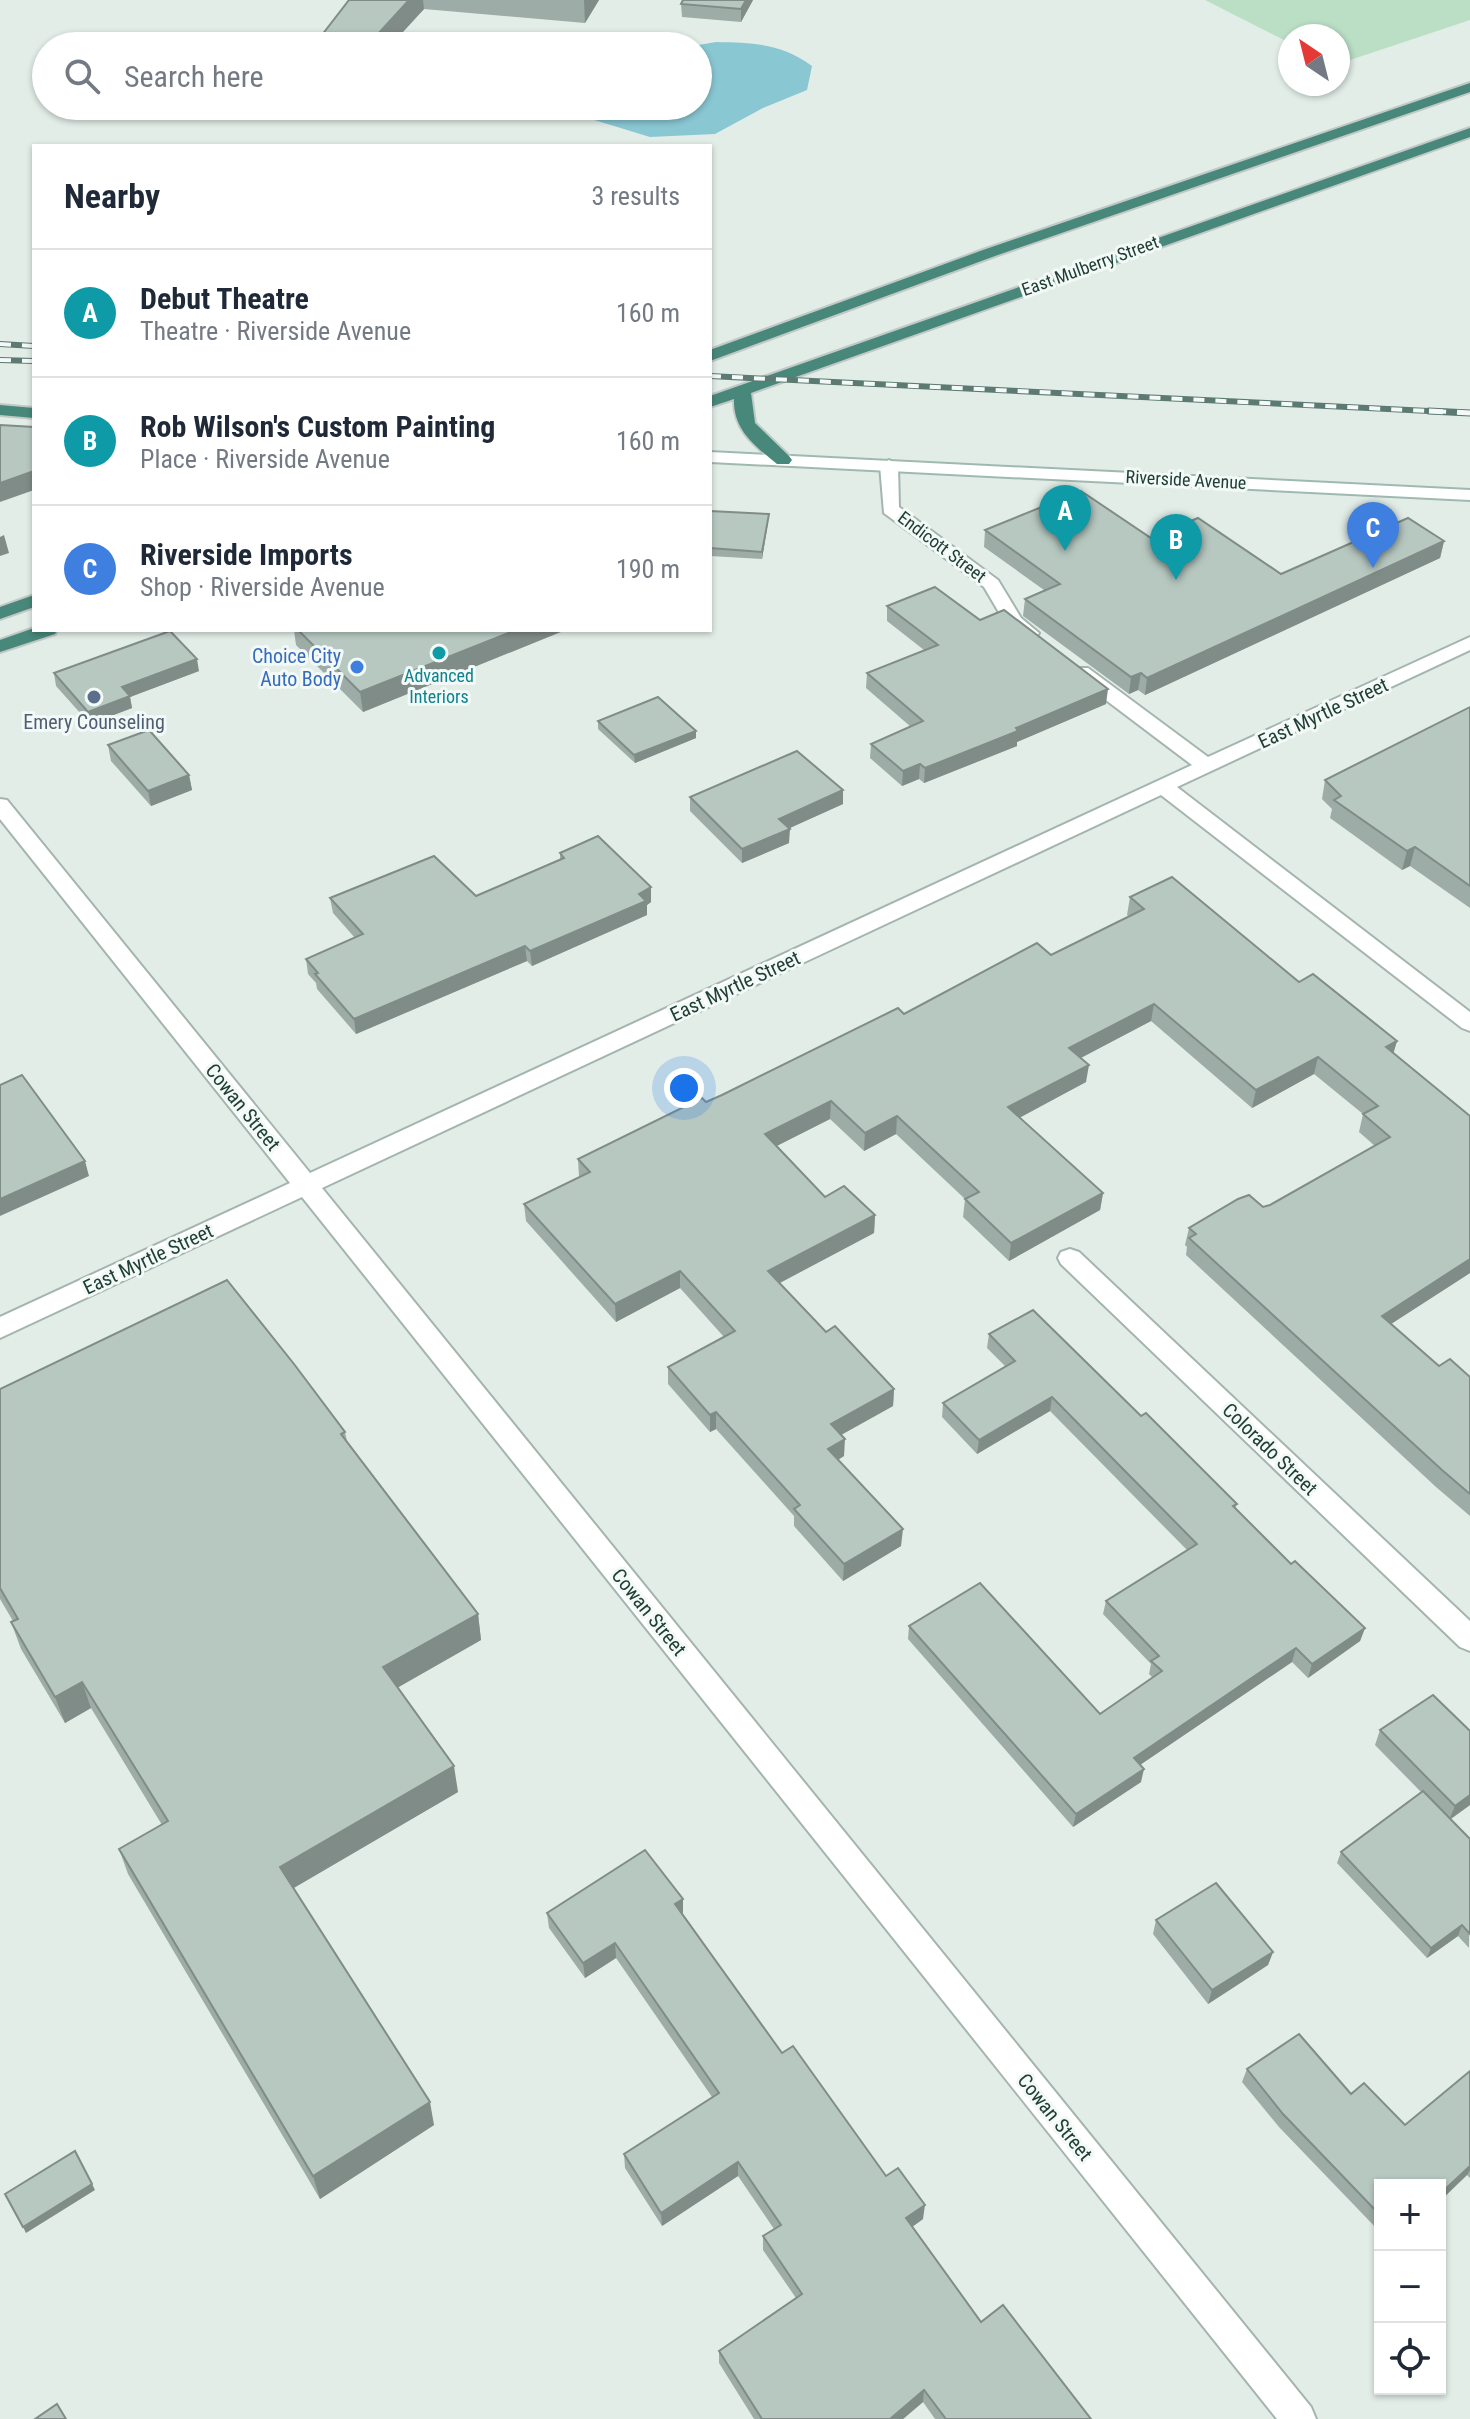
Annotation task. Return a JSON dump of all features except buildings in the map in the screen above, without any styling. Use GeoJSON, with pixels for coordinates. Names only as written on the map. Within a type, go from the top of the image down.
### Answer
{"type":"FeatureCollection","features":[{"type":"Feature","properties":{"kind":"highway"},"geometry":{"type":"LineString","coordinates":[[712,355],[989,253],[1470,87]]}},
{"type":"Feature","properties":{"kind":"highway","name":"East Mulberry Street"},"geometry":{"type":"LineString","coordinates":[[712,401],[1470,132]]}},
{"type":"Feature","properties":{"kind":"highway"},"geometry":{"type":"LineString","coordinates":[[743,391],[740,405],[743,423],[783,460]]}},
{"type":"Feature","properties":{"kind":"highway"},"geometry":{"type":"LineString","coordinates":[[0,410],[32,413]]}},
{"type":"Feature","properties":{"kind":"highway"},"geometry":{"type":"LineString","coordinates":[[0,613],[32,602]]}},
{"type":"Feature","properties":{"kind":"highway"},"geometry":{"type":"LineString","coordinates":[[0,646],[42,632]]}},
{"type":"Feature","properties":{"kind":"street","name":"Riverside Avenue"},"geometry":{"type":"LineString","coordinates":[[712,457],[1470,495]]}},
{"type":"Feature","properties":{"kind":"street","name":"Endicott Street"},"geometry":{"type":"LineString","coordinates":[[889,465],[890,509],[991,584],[1014,622],[1208,767]]}},
{"type":"Feature","properties":{"kind":"street","name":"East Myrtle Street"},"geometry":{"type":"LineString","coordinates":[[0,1328],[1470,643]]}},
{"type":"Feature","properties":{"kind":"street"},"geometry":{"type":"LineString","coordinates":[[1164,787],[1470,1023]]}},
{"type":"Feature","properties":{"kind":"street","name":"Cowan Street"},"geometry":{"type":"LineString","coordinates":[[0,805],[1299,2419]]}},
{"type":"Feature","properties":{"kind":"street","name":"Colorado Street"},"geometry":{"type":"LineString","coordinates":[[1070,1258],[1470,1639]]}},
{"type":"Feature","properties":{"kind":"green space"},"geometry":{"type":"Polygon","coordinates":[[[1205,0],[1470,0],[1470,20],[1350,60],[1350,24],[1278,24],[1278,37],[1205,0]]]}},
{"type":"Feature","properties":{"kind":"water"},"geometry":{"type":"Polygon","coordinates":[[[712,43],[766,46],[800,58],[812,66],[807,90],[763,108],[715,134],[650,137],[594,120],[712,120],[712,43]]]}},
{"type":"Feature","properties":{"kind":"railway"},"geometry":{"type":"LineString","coordinates":[[0,344],[32,346]]}},
{"type":"Feature","properties":{"kind":"railway"},"geometry":{"type":"LineString","coordinates":[[0,360],[32,361]]}},
{"type":"Feature","properties":{"kind":"railway"},"geometry":{"type":"LineString","coordinates":[[712,376],[1470,413],[1429,411]]}},
{"type":"Feature","properties":{"kind":"place","name":"Debut Theatre"},"geometry":{"type":"Point","coordinates":[1065,551]}},
{"type":"Feature","properties":{"kind":"place","name":"Riverside Imports"},"geometry":{"type":"Point","coordinates":[1373,568]}},
{"type":"Feature","properties":{"kind":"place","name":"Rob Wilson's Custom Painting"},"geometry":{"type":"Point","coordinates":[1176,580]}},
{"type":"Feature","properties":{"kind":"place","name":"Advanced Interiors"},"geometry":{"type":"Point","coordinates":[439,653]}},
{"type":"Feature","properties":{"kind":"place","name":"Choice City Auto Body"},"geometry":{"type":"Point","coordinates":[357,667]}},
{"type":"Feature","properties":{"kind":"place","name":"Emery Counseling"},"geometry":{"type":"Point","coordinates":[94,697]}}]}
